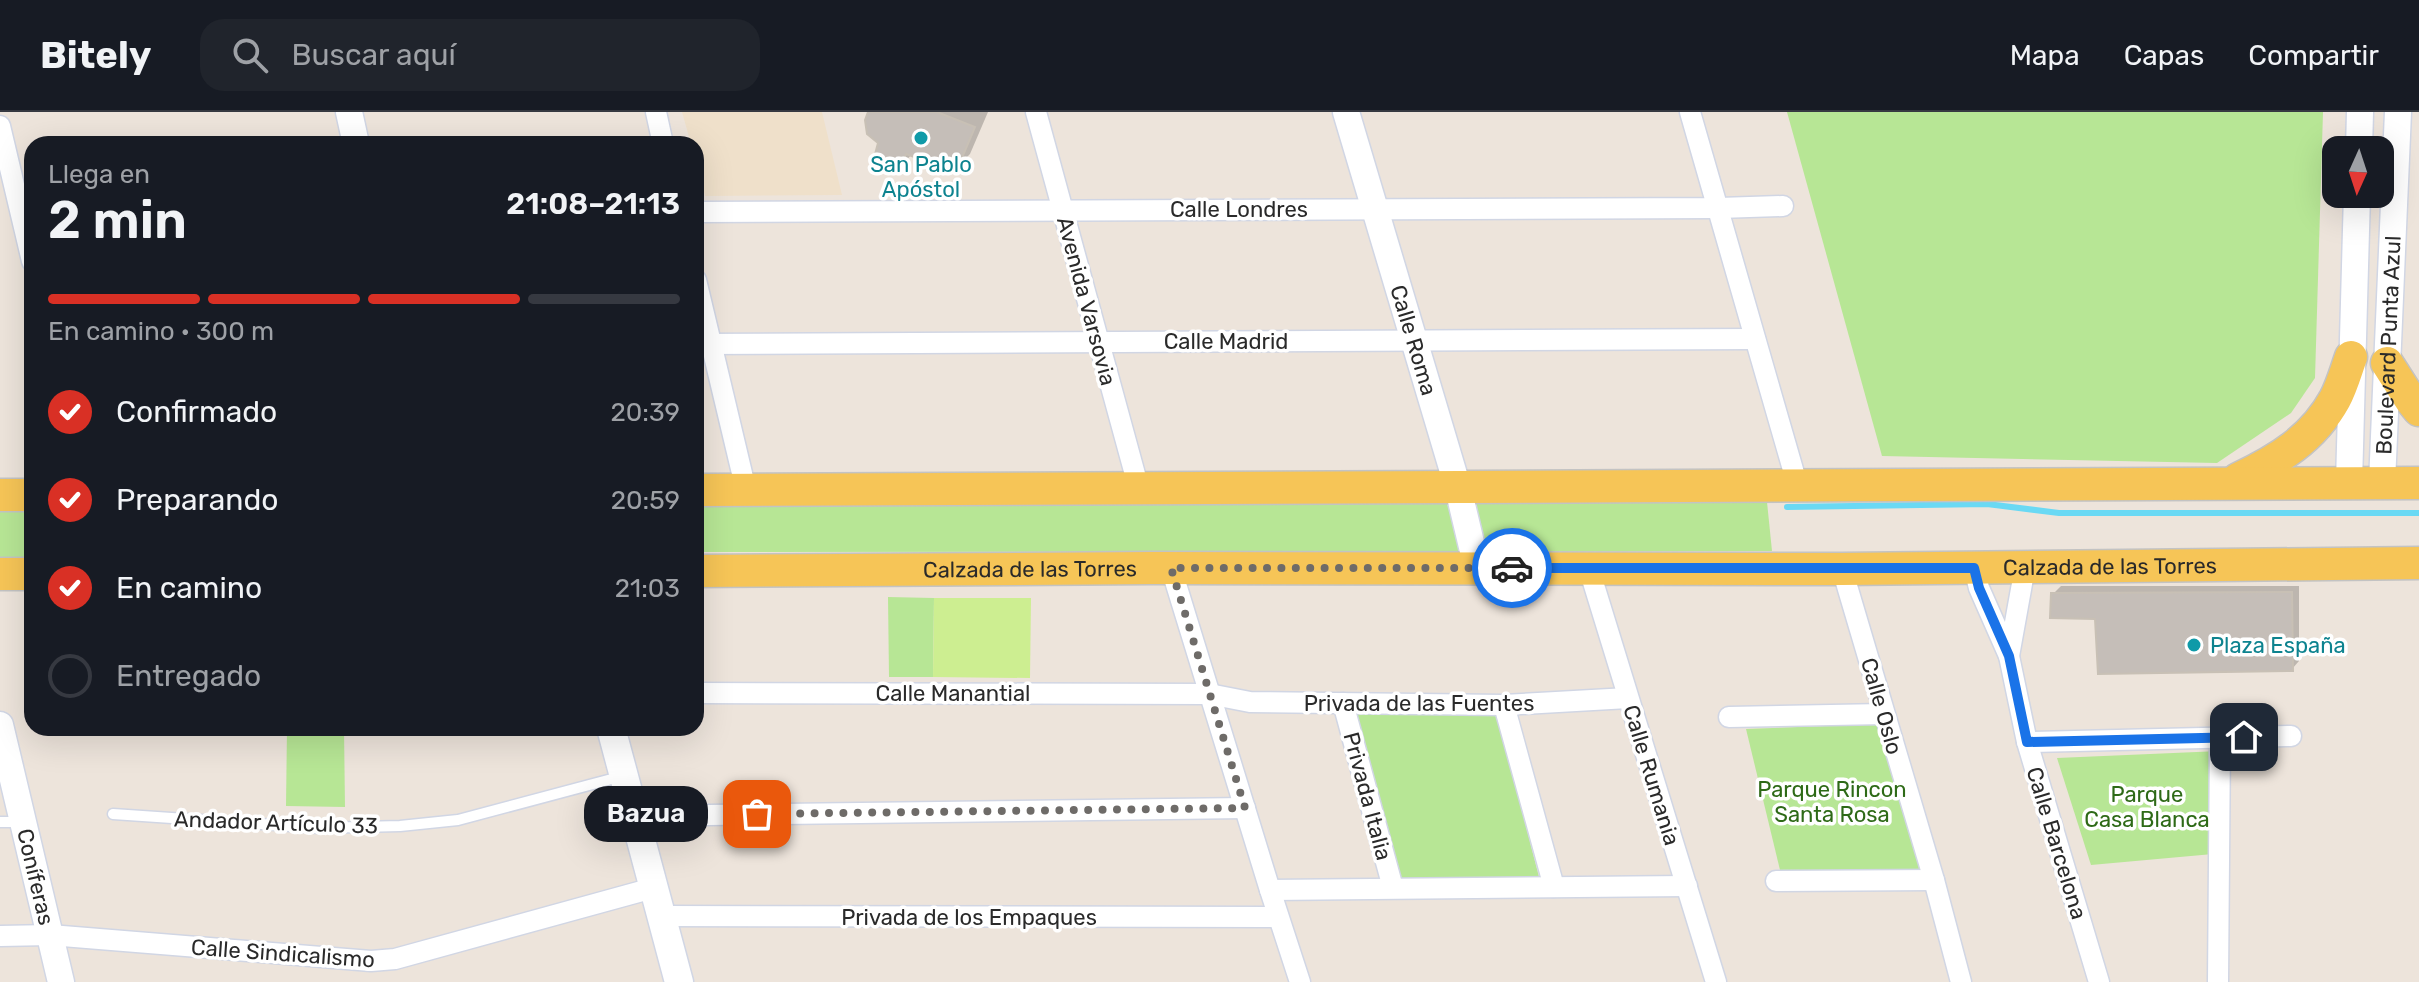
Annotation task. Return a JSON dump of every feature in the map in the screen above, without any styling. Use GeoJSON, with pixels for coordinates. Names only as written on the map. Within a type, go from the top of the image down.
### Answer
{"type":"FeatureCollection","features":[{"type":"Feature","properties":{"kind":"main road"},"geometry":{"type":"LineString","coordinates":[[2229,483],[2275,461],[2310,434],[2335,399],[2351,357]]}},
{"type":"Feature","properties":{"kind":"main road"},"geometry":{"type":"LineString","coordinates":[[2387,363],[2419,410]]}},
{"type":"Feature","properties":{"kind":"main road"},"geometry":{"type":"LineString","coordinates":[[704,490],[2419,483]]}},
{"type":"Feature","properties":{"kind":"main road"},"geometry":{"type":"LineString","coordinates":[[0,495],[24,495]]}},
{"type":"Feature","properties":{"kind":"main road","name":"Calzada de las Torres"},"geometry":{"type":"LineString","coordinates":[[704,571],[1842,569],[2419,563]]}},
{"type":"Feature","properties":{"kind":"main road"},"geometry":{"type":"LineString","coordinates":[[0,574],[24,574]]}},
{"type":"Feature","properties":{"kind":"main road"},"geometry":{"type":"LineString","coordinates":[[613,736],[679,982]]}},
{"type":"Feature","properties":{"kind":"street"},"geometry":{"type":"LineString","coordinates":[[349,112],[354,136]]}},
{"type":"Feature","properties":{"kind":"street"},"geometry":{"type":"LineString","coordinates":[[656,112],[661,136]]}},
{"type":"Feature","properties":{"kind":"street","name":"Avenida Varsovia"},"geometry":{"type":"LineString","coordinates":[[1036,112],[1139,489]]}},
{"type":"Feature","properties":{"kind":"street","name":"Calle Roma"},"geometry":{"type":"LineString","coordinates":[[1346,112],[1458,488],[1477,568]]}},
{"type":"Feature","properties":{"kind":"street"},"geometry":{"type":"LineString","coordinates":[[1690,112],[1798,487]]}},
{"type":"Feature","properties":{"kind":"street"},"geometry":{"type":"LineString","coordinates":[[2359,136],[2360,112]]}},
{"type":"Feature","properties":{"kind":"street","name":"Boulevard Punta Azul"},"geometry":{"type":"LineString","coordinates":[[2382,483],[2398,112]]}},
{"type":"Feature","properties":{"kind":"street"},"geometry":{"type":"LineString","coordinates":[[0,126],[24,209]]}},
{"type":"Feature","properties":{"kind":"street","name":"Calle Londres"},"geometry":{"type":"LineString","coordinates":[[704,212],[1783,206]]}},
{"type":"Feature","properties":{"kind":"street","name":"Boulevard Punta Azul"},"geometry":{"type":"LineString","coordinates":[[2349,483],[2356,208]]}},
{"type":"Feature","properties":{"kind":"street","name":"Calle Madrid"},"geometry":{"type":"LineString","coordinates":[[704,344],[1755,339]]}},
{"type":"Feature","properties":{"kind":"street"},"geometry":{"type":"LineString","coordinates":[[704,344],[746,490]]}},
{"type":"Feature","properties":{"kind":"street","name":"Calle Barcelona"},"geometry":{"type":"LineString","coordinates":[[2009,656],[2025,567]]}},
{"type":"Feature","properties":{"kind":"street"},"geometry":{"type":"LineString","coordinates":[[1171,568],[1300,982]]}},
{"type":"Feature","properties":{"kind":"street","name":"Calle Barcelona"},"geometry":{"type":"LineString","coordinates":[[1974,568],[1979,588],[2009,656],[2027,742],[2099,982]]}},
{"type":"Feature","properties":{"kind":"street","name":"Calle Rumania"},"geometry":{"type":"LineString","coordinates":[[1589,569],[1716,982]]}},
{"type":"Feature","properties":{"kind":"street","name":"Calle Oslo"},"geometry":{"type":"LineString","coordinates":[[1842,569],[1961,982]]}},
{"type":"Feature","properties":{"kind":"street","name":"Calle Manantial"},"geometry":{"type":"LineString","coordinates":[[704,693],[1209,694]]}},
{"type":"Feature","properties":{"kind":"street","name":"Privada de las Fuentes"},"geometry":{"type":"LineString","coordinates":[[1209,694],[1250,702],[1504,705],[1628,698]]}},
{"type":"Feature","properties":{"kind":"street","name":"Privada Italia"},"geometry":{"type":"LineString","coordinates":[[1343,703],[1393,888]]}},
{"type":"Feature","properties":{"kind":"street"},"geometry":{"type":"LineString","coordinates":[[1504,705],[1554,887]]}},
{"type":"Feature","properties":{"kind":"street"},"geometry":{"type":"LineString","coordinates":[[1729,717],[1884,714]]}},
{"type":"Feature","properties":{"kind":"street","name":"Coníferas"},"geometry":{"type":"LineString","coordinates":[[0,725],[12,822],[50,935],[61,982]]}},
{"type":"Feature","properties":{"kind":"street"},"geometry":{"type":"LineString","coordinates":[[2027,742],[2291,736]]}},
{"type":"Feature","properties":{"kind":"street"},"geometry":{"type":"LineString","coordinates":[[2218,982],[2220,738]]}},
{"type":"Feature","properties":{"kind":"street"},"geometry":{"type":"LineString","coordinates":[[635,816],[1245,808]]}},
{"type":"Feature","properties":{"kind":"street"},"geometry":{"type":"LineString","coordinates":[[1776,881],[1934,880]]}},
{"type":"Feature","properties":{"kind":"street"},"geometry":{"type":"LineString","coordinates":[[1270,890],[1687,886]]}},
{"type":"Feature","properties":{"kind":"street","name":"Calle Sindicalismo"},"geometry":{"type":"LineString","coordinates":[[0,936],[50,935],[371,961],[395,959],[653,888]]}},
{"type":"Feature","properties":{"kind":"street","name":"Privada de los Empaques"},"geometry":{"type":"LineString","coordinates":[[661,916],[1278,917]]}},
{"type":"Feature","properties":{"kind":"lane","name":"Andador Artículo 33"},"geometry":{"type":"LineString","coordinates":[[113,814],[319,828],[400,826],[458,820],[624,775]]}},
{"type":"Feature","properties":{"kind":"shaded area"},"geometry":{"type":"Polygon","coordinates":[[[682,112],[822,112],[842,195],[705,196],[704,136],[689,136],[682,112]]]}},
{"type":"Feature","properties":{"kind":"green space"},"geometry":{"type":"Polygon","coordinates":[[[1787,112],[2323,112],[2315,378],[2291,413],[2217,463],[1882,456],[1787,112]]]}},
{"type":"Feature","properties":{"kind":"green space"},"geometry":{"type":"Polygon","coordinates":[[[1470,500],[1767,502],[1772,551],[704,552],[704,505],[1470,500]]]}},
{"type":"Feature","properties":{"kind":"green space"},"geometry":{"type":"Polygon","coordinates":[[[0,503],[24,503],[24,560],[0,560],[0,503]]]}},
{"type":"Feature","properties":{"kind":"green space"},"geometry":{"type":"Polygon","coordinates":[[[888,597],[934,598],[933,677],[889,677],[888,597]]]}},
{"type":"Feature","properties":{"kind":"green space"},"geometry":{"type":"Polygon","coordinates":[[[934,598],[1031,598],[1030,678],[933,677],[934,598]]]}},
{"type":"Feature","properties":{"kind":"green space"},"geometry":{"type":"Polygon","coordinates":[[[1355,711],[1497,713],[1541,885],[1401,885],[1355,711]]]}},
{"type":"Feature","properties":{"kind":"green space","name":"Parque Rincon Santa Rosa"},"geometry":{"type":"Polygon","coordinates":[[[1878,724],[1921,871],[1780,870],[1746,729],[1878,724]]]}},
{"type":"Feature","properties":{"kind":"green space"},"geometry":{"type":"Polygon","coordinates":[[[287,736],[344,736],[345,807],[286,806],[287,736]]]}},
{"type":"Feature","properties":{"kind":"green space","name":"Parque Casa Blanca"},"geometry":{"type":"Polygon","coordinates":[[[2220,751],[2213,854],[2091,865],[2057,758],[2220,751]]]}},
{"type":"Feature","properties":{"kind":"building","name":"San Pablo Apóstol"},"geometry":{"type":"Polygon","coordinates":[[[868,112],[937,112],[975,127],[956,172],[906,154],[901,168],[874,158],[878,143],[867,134],[865,120],[868,112]]]}},
{"type":"Feature","properties":{"kind":"building","name":"Plaza España"},"geometry":{"type":"Polygon","coordinates":[[[2292,592],[2293,671],[2098,674],[2095,619],[2050,618],[2051,593],[2292,592]]]}},
{"type":"Feature","properties":{"kind":"waterway"},"geometry":{"type":"LineString","coordinates":[[1787,507],[1987,504],[2059,513],[2419,513]]}},
{"type":"Feature","properties":{"kind":"way so far"},"geometry":{"type":"LineString","coordinates":[[757,814],[1245,808],[1171,568],[1512,568]]}},
{"type":"Feature","properties":{"kind":"place","name":"San Pablo Apóstol"},"geometry":{"type":"Point","coordinates":[921,138]}},
{"type":"Feature","properties":{"kind":"place","name":"Plaza España"},"geometry":{"type":"Point","coordinates":[2194,645]}},
{"type":"Feature","properties":{"kind":"place","name":"Bazua"},"geometry":{"type":"Point","coordinates":[757,814]}},
{"type":"Feature","properties":{"kind":"route"},"geometry":{"type":"LineString","coordinates":[[1512,568],[1974,568],[1979,588],[2009,656],[2027,742],[2244,737]]}}]}
